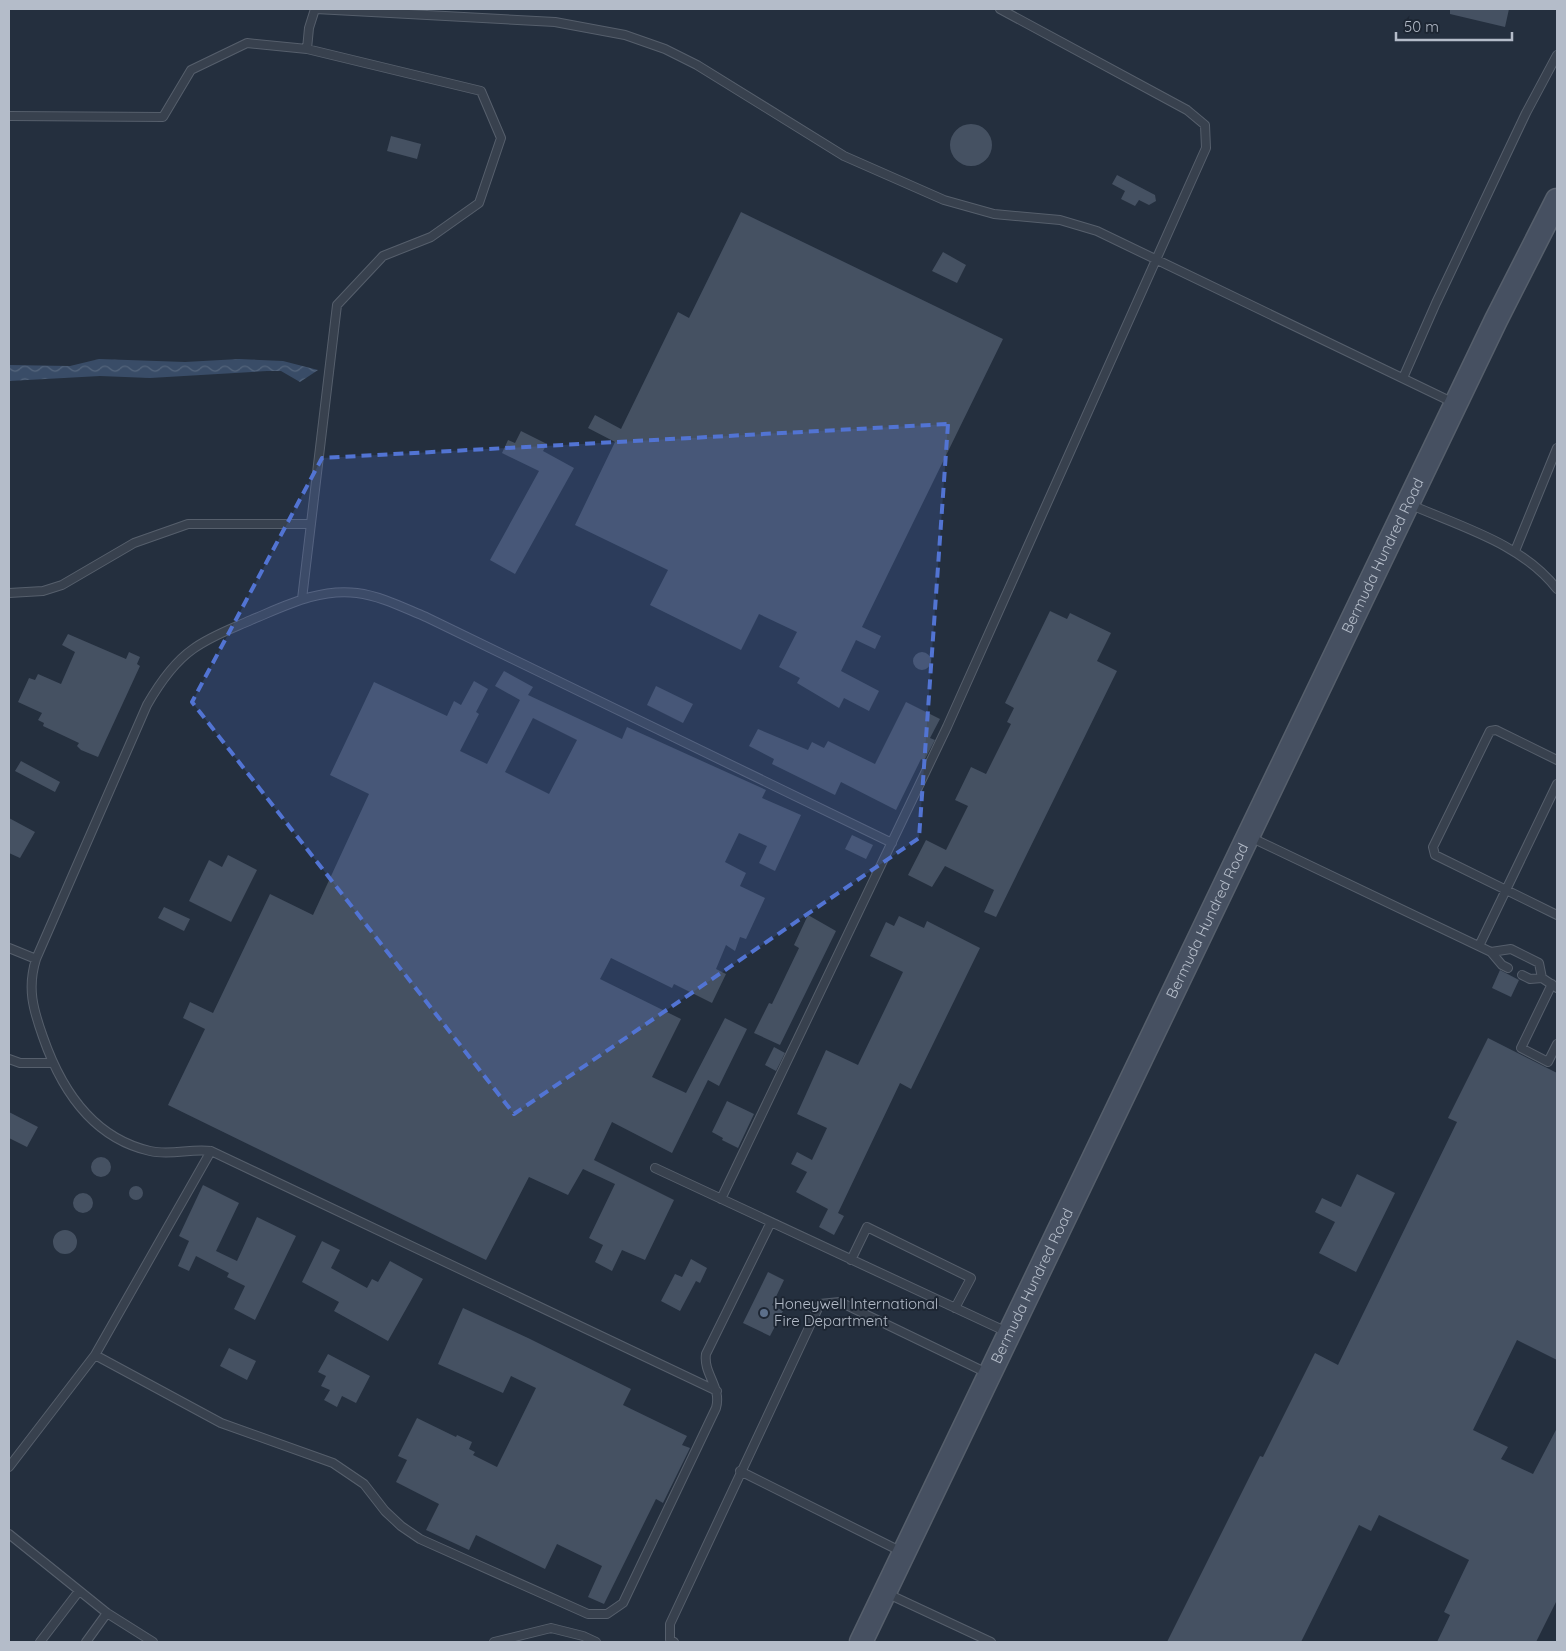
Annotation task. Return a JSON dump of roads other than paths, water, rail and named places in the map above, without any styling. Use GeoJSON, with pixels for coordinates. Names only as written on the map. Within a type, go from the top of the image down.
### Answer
{"type":"FeatureCollection","features":[{"type":"Feature","properties":{"kind":"street","name":"Bermuda Hundred Road"},"geometry":{"type":"LineString","coordinates":[[861,1642],[1456,404],[1557,200]]}},
{"type":"Feature","properties":{"kind":"lane"},"geometry":{"type":"LineString","coordinates":[[307,49],[309,28],[315,9],[555,22],[625,35],[665,49],[697,65],[844,156],[944,200],[994,214],[1036,217],[1097,231],[1456,404]]}},
{"type":"Feature","properties":{"kind":"lane"},"geometry":{"type":"LineString","coordinates":[[721,1199],[955,710],[1206,148],[1205,125],[1187,110],[1000,9]]}},
{"type":"Feature","properties":{"kind":"lane"},"geometry":{"type":"LineString","coordinates":[[9,116],[163,118],[191,70],[247,43],[307,49],[482,91],[501,138],[479,203],[432,237],[382,256],[337,305],[302,599]]}},
{"type":"Feature","properties":{"kind":"lane"},"geometry":{"type":"LineString","coordinates":[[1403,378],[1436,302],[1509,149],[1557,55]]}},
{"type":"Feature","properties":{"kind":"lane"},"geometry":{"type":"LineString","coordinates":[[1515,551],[1557,448]]}},
{"type":"Feature","properties":{"kind":"lane"},"geometry":{"type":"LineString","coordinates":[[1408,504],[1515,551],[1535,564],[1557,589]]}},
{"type":"Feature","properties":{"kind":"lane"},"geometry":{"type":"LineString","coordinates":[[9,593],[42,591],[62,585],[134,543],[188,524],[311,524]]}},
{"type":"Feature","properties":{"kind":"lane"},"geometry":{"type":"LineString","coordinates":[[717,1392],[211,1152],[199,1149],[167,1153],[150,1151],[112,1134],[93,1120],[76,1103],[62,1084],[52,1063],[32,1007],[30,990],[36,959],[147,705],[159,684],[186,655],[212,637],[302,599],[335,592],[357,593],[378,597],[426,617],[892,843]]}},
{"type":"Feature","properties":{"kind":"lane"},"geometry":{"type":"LineString","coordinates":[[1557,760],[1496,730],[1490,732],[1433,848],[1435,855],[1557,915]]}},
{"type":"Feature","properties":{"kind":"lane"},"geometry":{"type":"LineString","coordinates":[[1479,946],[1557,784]]}},
{"type":"Feature","properties":{"kind":"lane"},"geometry":{"type":"LineString","coordinates":[[1248,836],[1479,946],[1490,952],[1502,965],[1508,968]]}},
{"type":"Feature","properties":{"kind":"lane"},"geometry":{"type":"LineString","coordinates":[[9,948],[36,959]]}},
{"type":"Feature","properties":{"kind":"lane"},"geometry":{"type":"LineString","coordinates":[[1490,952],[1511,949],[1539,963],[1542,978]]}},
{"type":"Feature","properties":{"kind":"lane"},"geometry":{"type":"LineString","coordinates":[[1522,975],[1530,980],[1542,978],[1555,986],[1521,1048],[1548,1062],[1557,1044]]}},
{"type":"Feature","properties":{"kind":"lane"},"geometry":{"type":"LineString","coordinates":[[9,1060],[20,1064],[52,1063]]}},
{"type":"Feature","properties":{"kind":"lane"},"geometry":{"type":"LineString","coordinates":[[9,1467],[95,1355],[211,1152]]}},
{"type":"Feature","properties":{"kind":"lane"},"geometry":{"type":"LineString","coordinates":[[655,1168],[1009,1333]]}},
{"type":"Feature","properties":{"kind":"lane"},"geometry":{"type":"LineString","coordinates":[[95,1355],[221,1424],[333,1463],[364,1484],[385,1511],[401,1526],[420,1538],[588,1614],[597,1616],[607,1614],[623,1603],[716,1408],[717,1392],[706,1369],[706,1354],[771,1222]]}},
{"type":"Feature","properties":{"kind":"lane"},"geometry":{"type":"LineString","coordinates":[[851,1260],[868,1227],[971,1278],[956,1308]]}},
{"type":"Feature","properties":{"kind":"lane"},"geometry":{"type":"LineString","coordinates":[[674,1642],[670,1640],[670,1624],[740,1471],[820,1304],[840,1302],[989,1374]]}},
{"type":"Feature","properties":{"kind":"lane"},"geometry":{"type":"LineString","coordinates":[[740,1471],[904,1553]]}},
{"type":"Feature","properties":{"kind":"lane"},"geometry":{"type":"LineString","coordinates":[[10,1537],[107,1613],[153,1642]]}},
{"type":"Feature","properties":{"kind":"lane"},"geometry":{"type":"LineString","coordinates":[[40,1642],[79,1591]]}},
{"type":"Feature","properties":{"kind":"lane"},"geometry":{"type":"LineString","coordinates":[[885,1592],[991,1642]]}},
{"type":"Feature","properties":{"kind":"lane"},"geometry":{"type":"LineString","coordinates":[[86,1642],[107,1613]]}},
{"type":"Feature","properties":{"kind":"lane"},"geometry":{"type":"LineString","coordinates":[[494,1642],[551,1628],[583,1636],[596,1642]]}},
{"type":"Feature","properties":{"kind":"water"},"geometry":{"type":"Polygon","coordinates":[[[99,359],[185,362],[239,359],[283,361],[318,370],[300,382],[281,371],[150,378],[100,376],[9,381],[9,365],[70,366],[99,359]]]}},
{"type":"Feature","properties":{"kind":"place","name":"Honeywell International Fire Department"},"geometry":{"type":"Point","coordinates":[764,1313]}}]}
